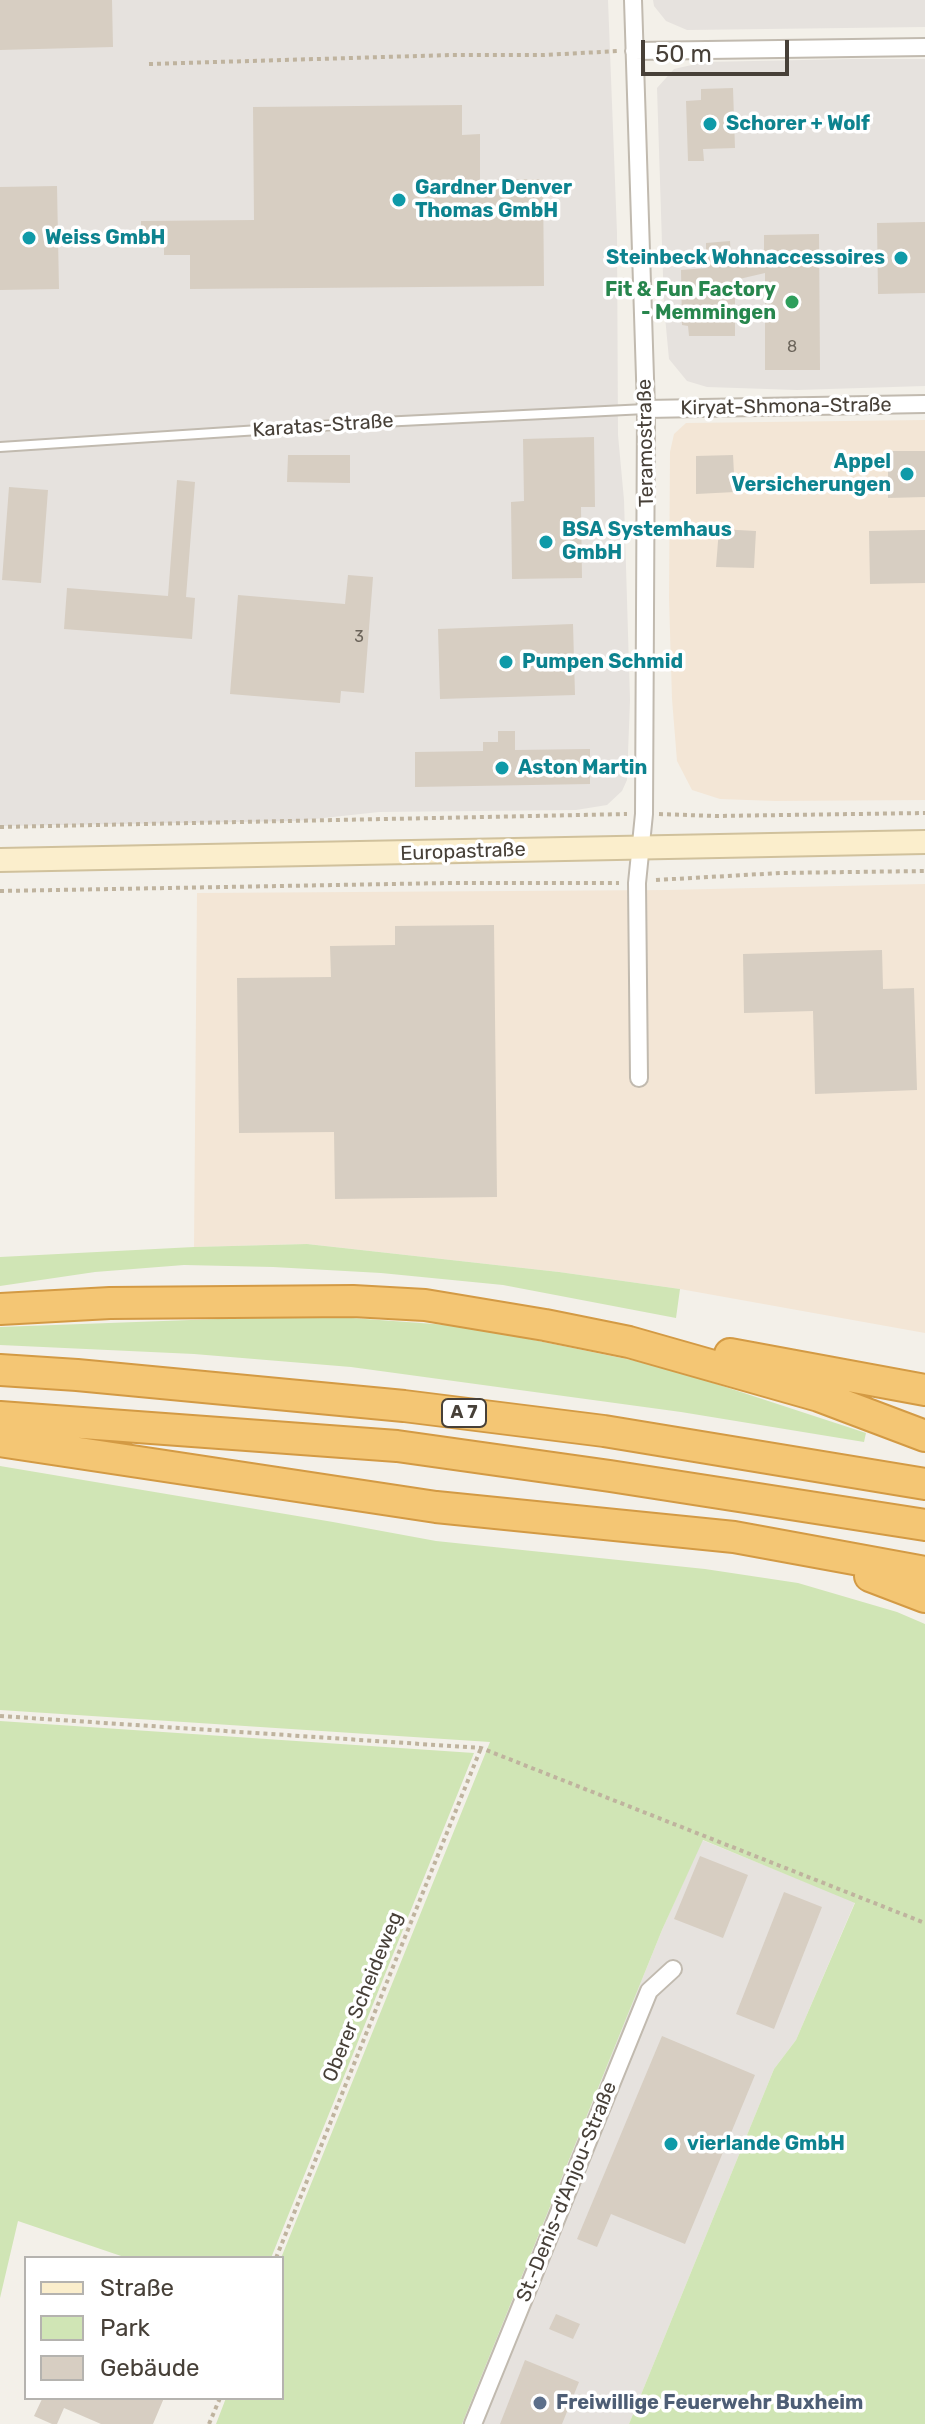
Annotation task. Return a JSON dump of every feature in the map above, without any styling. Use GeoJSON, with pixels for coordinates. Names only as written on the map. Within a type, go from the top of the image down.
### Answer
{"type":"FeatureCollection","features":[{"type":"Feature","properties":{"kind":"highway"},"geometry":{"type":"LineString","coordinates":[[0,1309],[125,1303],[353,1301],[410,1304],[629,1342],[819,1396],[925,1436]]}},
{"type":"Feature","properties":{"kind":"highway"},"geometry":{"type":"LineString","coordinates":[[629,1342],[753,1356],[925,1390]]}},
{"type":"Feature","properties":{"kind":"highway","name":"A 7"},"geometry":{"type":"LineString","coordinates":[[0,1370],[404,1406],[604,1431],[925,1484]]}},
{"type":"Feature","properties":{"kind":"highway","name":"A 7"},"geometry":{"type":"LineString","coordinates":[[0,1417],[397,1446],[925,1525]]}},
{"type":"Feature","properties":{"kind":"highway"},"geometry":{"type":"LineString","coordinates":[[0,1441],[421,1505],[734,1537],[925,1572]]}},
{"type":"Feature","properties":{"kind":"highway"},"geometry":{"type":"LineString","coordinates":[[801,1549],[925,1597]]}},
{"type":"Feature","properties":{"kind":"main road","name":"Europastraße"},"geometry":{"type":"LineString","coordinates":[[0,860],[925,842]]}},
{"type":"Feature","properties":{"kind":"street","name":"Teramostraße"},"geometry":{"type":"LineString","coordinates":[[633,0],[646,409],[644,814],[637,883],[639,1078]]}},
{"type":"Feature","properties":{"kind":"street"},"geometry":{"type":"LineString","coordinates":[[634,51],[925,47]]}},
{"type":"Feature","properties":{"kind":"street","name":"Kiryat-Shmona-Straße"},"geometry":{"type":"LineString","coordinates":[[646,409],[925,404]]}},
{"type":"Feature","properties":{"kind":"street","name":"St.-Denis-d'Anjou-Straße"},"geometry":{"type":"LineString","coordinates":[[473,2424],[649,1991],[673,1969]]}},
{"type":"Feature","properties":{"kind":"lane","name":"Karatas-Straße"},"geometry":{"type":"LineString","coordinates":[[0,447],[381,422],[646,409]]}},
{"type":"Feature","properties":{"kind":"path"},"geometry":{"type":"LineString","coordinates":[[149,64],[634,51]]}},
{"type":"Feature","properties":{"kind":"path"},"geometry":{"type":"LineString","coordinates":[[0,827],[644,814],[925,813]]}},
{"type":"Feature","properties":{"kind":"path"},"geometry":{"type":"LineString","coordinates":[[0,891],[637,883],[685,877],[925,871]]}},
{"type":"Feature","properties":{"kind":"path"},"geometry":{"type":"LineString","coordinates":[[0,1716],[481,1748],[925,1923]]}},
{"type":"Feature","properties":{"kind":"path","name":"Oberer Scheideweg"},"geometry":{"type":"LineString","coordinates":[[277,2256],[481,1748]]}},
{"type":"Feature","properties":{"kind":"path"},"geometry":{"type":"LineString","coordinates":[[209,2424],[219,2400]]}},
{"type":"Feature","properties":{"kind":"shaded area"},"geometry":{"type":"Polygon","coordinates":[[[0,0],[608,0],[617,233],[618,435],[624,500],[630,700],[627,780],[622,791],[607,805],[576,810],[379,812],[296,821],[0,826],[0,0]]]}},
{"type":"Feature","properties":{"kind":"shaded area"},"geometry":{"type":"Polygon","coordinates":[[[653,0],[925,0],[925,27],[687,30],[666,21],[653,0]]]}},
{"type":"Feature","properties":{"kind":"shaded area"},"geometry":{"type":"Polygon","coordinates":[[[925,59],[925,386],[797,390],[707,387],[687,381],[669,359],[664,306],[657,88],[674,69],[705,62],[925,59]]]}},
{"type":"Feature","properties":{"kind":"shaded area"},"geometry":{"type":"Polygon","coordinates":[[[925,420],[925,800],[720,799],[692,790],[677,761],[672,699],[670,452],[674,434],[686,423],[925,420]]]}},
{"type":"Feature","properties":{"kind":"shaded area"},"geometry":{"type":"Polygon","coordinates":[[[925,884],[925,1333],[680,1289],[559,1272],[307,1244],[194,1247],[197,893],[668,890],[925,884]]]}},
{"type":"Feature","properties":{"kind":"shaded area"},"geometry":{"type":"Polygon","coordinates":[[[702,1840],[855,1902],[796,2040],[774,2069],[629,2424],[462,2424],[662,1930],[702,1840]]]}},
{"type":"Feature","properties":{"kind":"green space"},"geometry":{"type":"Polygon","coordinates":[[[307,1244],[680,1289],[676,1318],[503,1285],[381,1273],[273,1267],[184,1265],[95,1272],[0,1286],[0,1257],[307,1244]]]}},
{"type":"Feature","properties":{"kind":"green space"},"geometry":{"type":"Polygon","coordinates":[[[272,1317],[352,1318],[448,1325],[524,1338],[636,1361],[695,1377],[866,1433],[864,1442],[681,1412],[351,1367],[194,1354],[0,1345],[0,1327],[272,1317]]]}},
{"type":"Feature","properties":{"kind":"green space"},"geometry":{"type":"Polygon","coordinates":[[[0,1466],[436,1541],[705,1569],[798,1583],[897,1612],[925,1624],[925,2424],[629,2424],[774,2069],[796,2040],[855,1903],[703,1840],[662,1930],[462,2424],[216,2424],[225,2400],[284,2400],[282,2256],[490,1742],[0,1710],[0,1466]]]}},
{"type":"Feature","properties":{"kind":"green space"},"geometry":{"type":"Polygon","coordinates":[[[0,1721],[474,1753],[272,2256],[121,2256],[18,2221],[0,2298],[0,1721]]]}},
{"type":"Feature","properties":{"kind":"building"},"geometry":{"type":"Polygon","coordinates":[[[0,0],[112,0],[113,47],[0,50],[0,0]]]}},
{"type":"Feature","properties":{"kind":"building","name":"Schorer + Wolf"},"geometry":{"type":"Polygon","coordinates":[[[733,88],[735,148],[703,149],[704,161],[688,161],[686,101],[701,100],[701,89],[733,88]]]}},
{"type":"Feature","properties":{"kind":"building","name":"Gardner Denver Thomas GmbH"},"geometry":{"type":"Polygon","coordinates":[[[462,105],[462,135],[480,134],[480,180],[543,179],[544,286],[190,289],[190,255],[164,255],[164,240],[141,240],[141,221],[254,220],[253,107],[462,105]]]}},
{"type":"Feature","properties":{"kind":"building","name":"Weiss GmbH"},"geometry":{"type":"Polygon","coordinates":[[[57,186],[59,289],[0,290],[0,187],[57,186]]]}},
{"type":"Feature","properties":{"kind":"building","name":"Steinbeck Wohnaccessoires"},"geometry":{"type":"Polygon","coordinates":[[[925,222],[925,293],[878,294],[877,223],[925,222]]]}},
{"type":"Feature","properties":{"kind":"building","name":"Fit & Fun Factory - Memmingen"},"geometry":{"type":"Polygon","coordinates":[[[819,234],[820,370],[765,370],[765,273],[735,280],[735,336],[689,336],[688,326],[682,325],[681,270],[706,268],[706,243],[730,241],[731,259],[764,259],[764,235],[819,234]]]}},
{"type":"Feature","properties":{"kind":"building","name":"BSA Systemhaus GmbH"},"geometry":{"type":"Polygon","coordinates":[[[594,437],[595,507],[581,507],[582,578],[512,579],[511,502],[524,501],[523,439],[594,437]]]}},
{"type":"Feature","properties":{"kind":"building","name":"Appel Versicherungen"},"geometry":{"type":"Polygon","coordinates":[[[888,451],[925,451],[925,497],[888,498],[888,451]]]}},
{"type":"Feature","properties":{"kind":"building"},"geometry":{"type":"Polygon","coordinates":[[[288,455],[350,455],[350,483],[287,482],[288,455]]]}},
{"type":"Feature","properties":{"kind":"building"},"geometry":{"type":"Polygon","coordinates":[[[733,455],[735,492],[696,494],[696,456],[733,455]]]}},
{"type":"Feature","properties":{"kind":"building"},"geometry":{"type":"Polygon","coordinates":[[[177,480],[195,482],[186,597],[195,598],[192,639],[64,629],[67,588],[168,596],[177,480]]]}},
{"type":"Feature","properties":{"kind":"building"},"geometry":{"type":"Polygon","coordinates":[[[9,487],[48,490],[41,583],[2,580],[9,487]]]}},
{"type":"Feature","properties":{"kind":"building"},"geometry":{"type":"Polygon","coordinates":[[[719,529],[756,531],[754,568],[716,567],[719,529]]]}},
{"type":"Feature","properties":{"kind":"building"},"geometry":{"type":"Polygon","coordinates":[[[925,530],[925,583],[870,584],[869,531],[925,530]]]}},
{"type":"Feature","properties":{"kind":"building"},"geometry":{"type":"Polygon","coordinates":[[[348,575],[373,577],[364,693],[341,691],[340,703],[230,694],[238,595],[345,604],[348,575]]]}},
{"type":"Feature","properties":{"kind":"building","name":"Pumpen Schmid"},"geometry":{"type":"Polygon","coordinates":[[[573,624],[575,695],[440,699],[438,629],[573,624]]]}},
{"type":"Feature","properties":{"kind":"building","name":"Aston Martin"},"geometry":{"type":"Polygon","coordinates":[[[498,731],[515,731],[515,750],[590,749],[590,784],[415,787],[415,752],[483,751],[483,742],[498,742],[498,731]]]}},
{"type":"Feature","properties":{"kind":"building"},"geometry":{"type":"Polygon","coordinates":[[[494,925],[497,1197],[335,1199],[334,1132],[239,1133],[237,978],[331,977],[330,946],[395,945],[395,926],[494,925]]]}},
{"type":"Feature","properties":{"kind":"building"},"geometry":{"type":"Polygon","coordinates":[[[882,950],[883,989],[914,988],[917,1090],[815,1094],[813,1011],[744,1013],[743,954],[882,950]]]}},
{"type":"Feature","properties":{"kind":"building"},"geometry":{"type":"Polygon","coordinates":[[[700,1856],[748,1875],[723,1938],[674,1919],[700,1856]]]}},
{"type":"Feature","properties":{"kind":"building"},"geometry":{"type":"Polygon","coordinates":[[[784,1892],[822,1907],[774,2029],[736,2014],[784,1892]]]}},
{"type":"Feature","properties":{"kind":"building","name":"vierlande GmbH"},"geometry":{"type":"Polygon","coordinates":[[[662,2036],[755,2075],[685,2244],[611,2214],[597,2247],[577,2239],[662,2036]]]}},
{"type":"Feature","properties":{"kind":"building"},"geometry":{"type":"Polygon","coordinates":[[[556,2314],[580,2324],[573,2339],[549,2329],[556,2314]]]}},
{"type":"Feature","properties":{"kind":"building","name":"Freiwillige Feuerwehr Buxheim"},"geometry":{"type":"Polygon","coordinates":[[[525,2360],[579,2382],[562,2424],[500,2424],[525,2360]]]}},
{"type":"Feature","properties":{"kind":"building"},"geometry":{"type":"Polygon","coordinates":[[[42,2400],[163,2400],[153,2424],[101,2424],[64,2408],[57,2424],[34,2416],[42,2400]]]}},
{"type":"Feature","properties":{"kind":"place","name":"Schorer + Wolf"},"geometry":{"type":"Point","coordinates":[710,124]}},
{"type":"Feature","properties":{"kind":"place","name":"Gardner Denver Thomas GmbH"},"geometry":{"type":"Point","coordinates":[399,200]}},
{"type":"Feature","properties":{"kind":"place","name":"Weiss GmbH"},"geometry":{"type":"Point","coordinates":[29,238]}},
{"type":"Feature","properties":{"kind":"place","name":"Steinbeck Wohnaccessoires"},"geometry":{"type":"Point","coordinates":[901,258]}},
{"type":"Feature","properties":{"kind":"place","name":"Fit & Fun Factory - Memmingen"},"geometry":{"type":"Point","coordinates":[792,302]}},
{"type":"Feature","properties":{"kind":"place","name":"Appel Versicherungen"},"geometry":{"type":"Point","coordinates":[907,474]}},
{"type":"Feature","properties":{"kind":"place","name":"BSA Systemhaus GmbH"},"geometry":{"type":"Point","coordinates":[546,542]}},
{"type":"Feature","properties":{"kind":"place","name":"Pumpen Schmid"},"geometry":{"type":"Point","coordinates":[506,662]}},
{"type":"Feature","properties":{"kind":"place","name":"Aston Martin"},"geometry":{"type":"Point","coordinates":[502,768]}},
{"type":"Feature","properties":{"kind":"place","name":"vierlande GmbH"},"geometry":{"type":"Point","coordinates":[671,2144]}},
{"type":"Feature","properties":{"kind":"place","name":"Freiwillige Feuerwehr Buxheim"},"geometry":{"type":"Point","coordinates":[540,2403]}}]}
